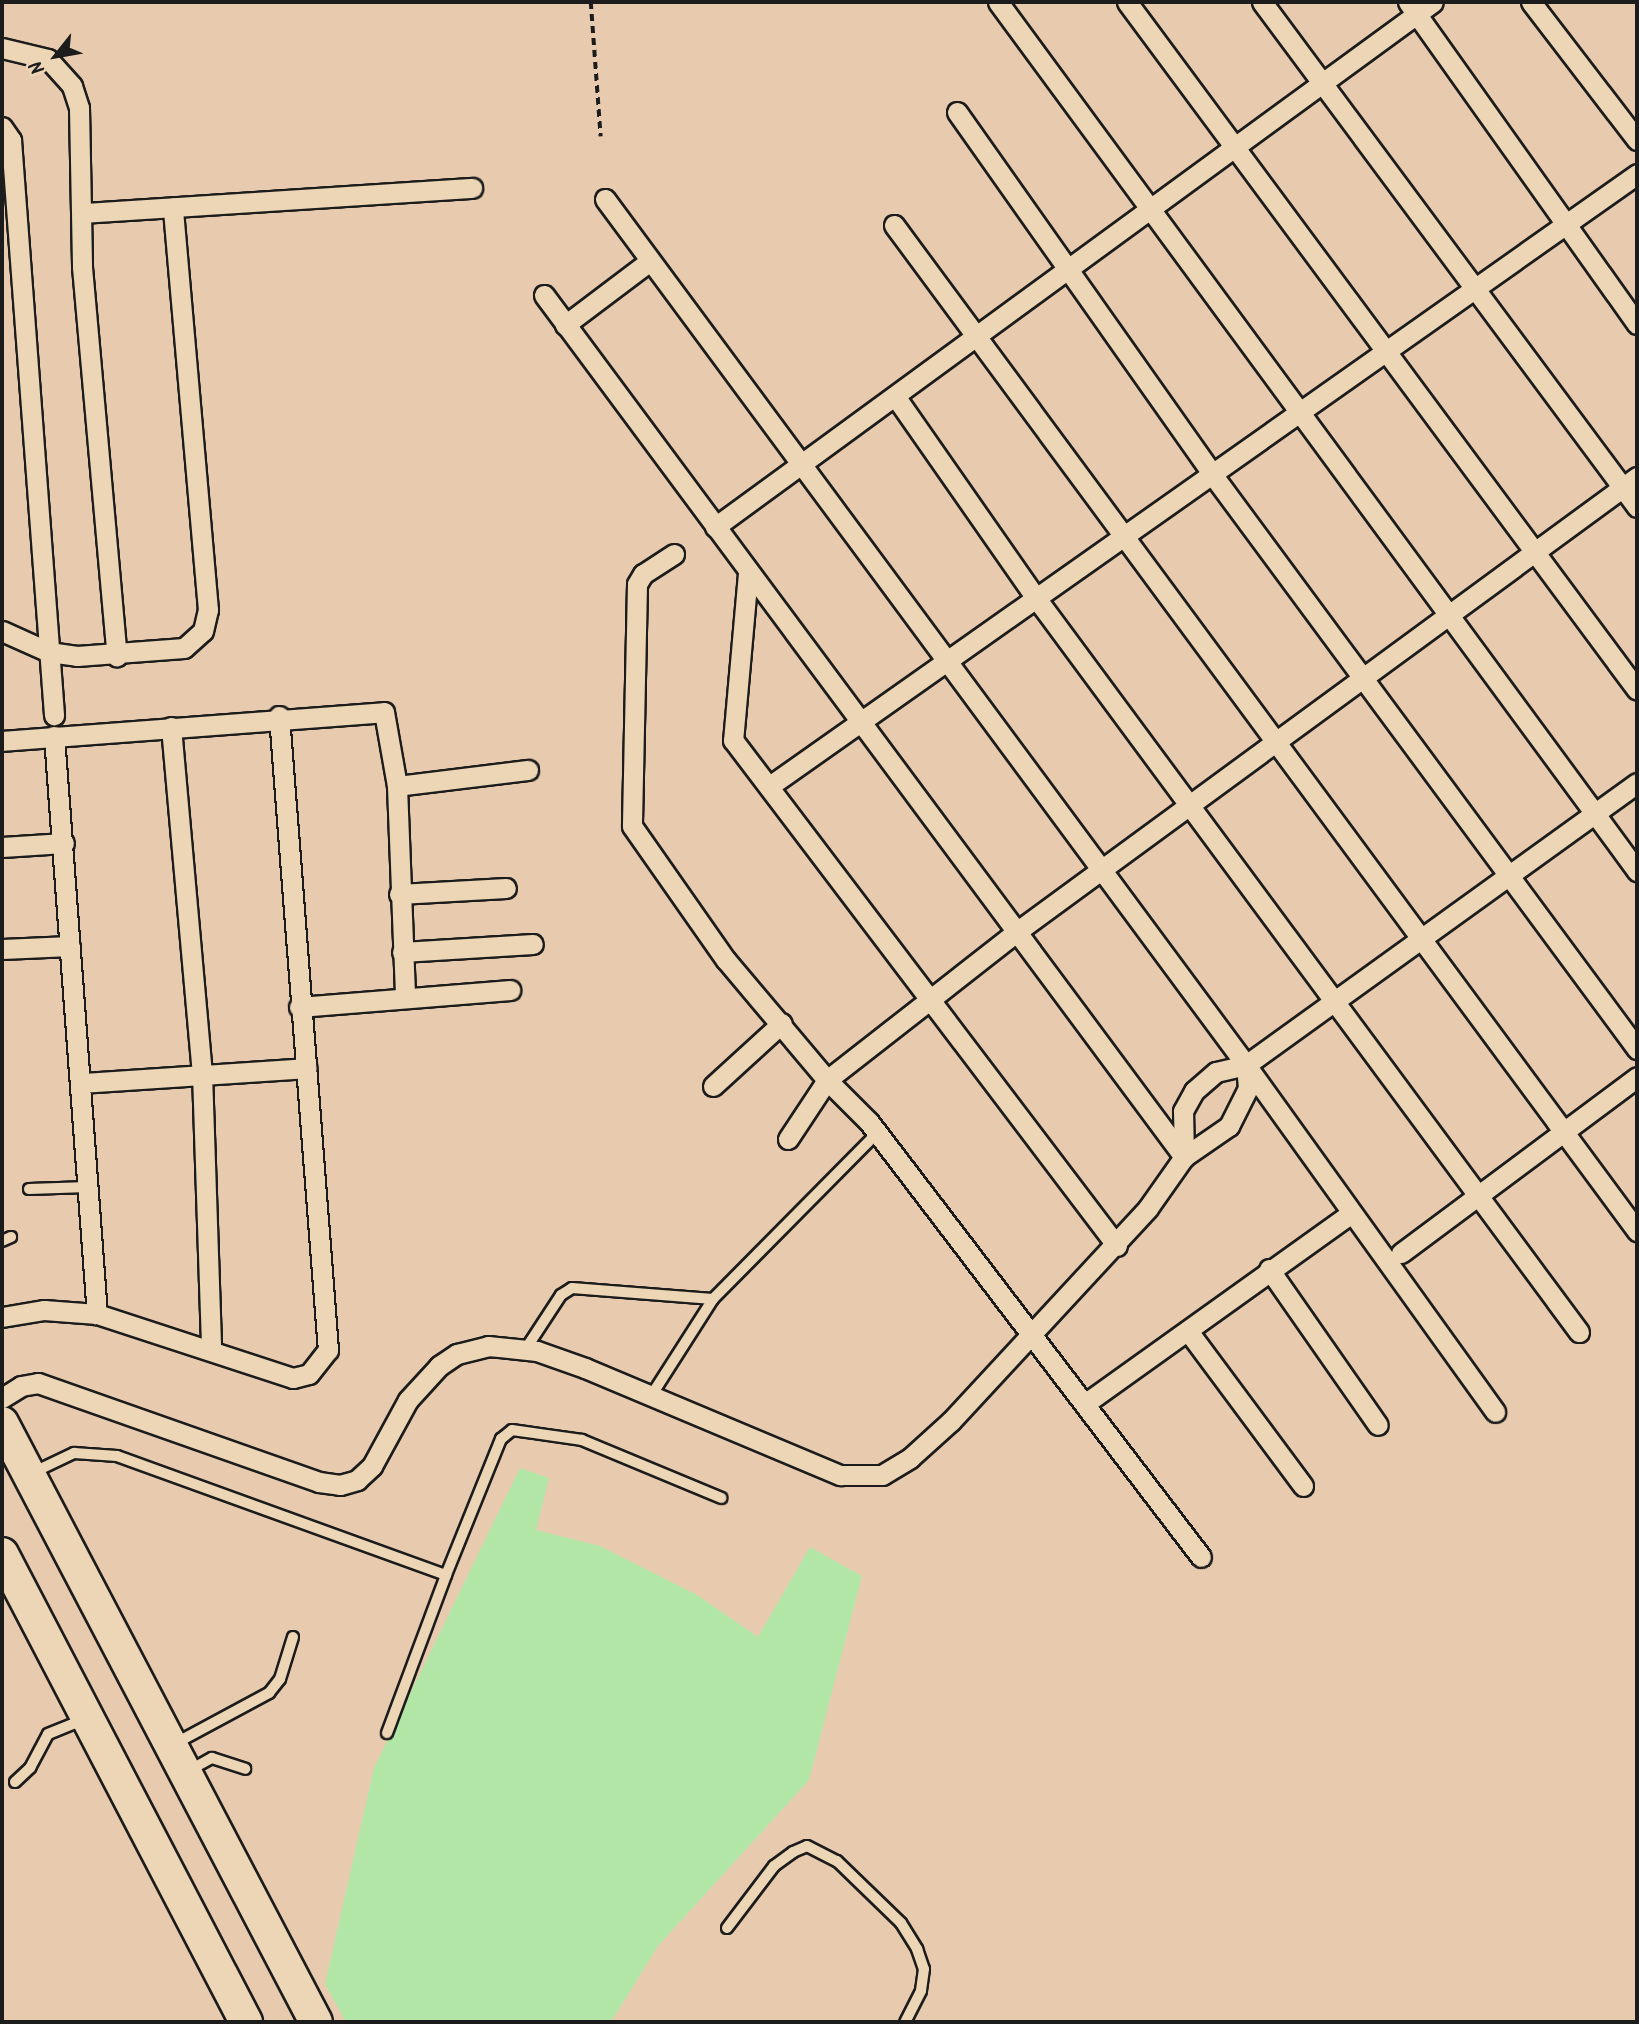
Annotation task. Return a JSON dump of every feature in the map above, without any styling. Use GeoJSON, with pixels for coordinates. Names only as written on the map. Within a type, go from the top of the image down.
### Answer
{"type":"FeatureCollection","features":[{"type":"Feature","properties":{"kind":"main road"},"geometry":{"type":"LineString","coordinates":[[2,1423],[176,1760],[316,2022]]}},
{"type":"Feature","properties":{"kind":"main road"},"geometry":{"type":"LineString","coordinates":[[2,1554],[246,2022]]}},
{"type":"Feature","properties":{"kind":"street"},"geometry":{"type":"LineString","coordinates":[[1127,2],[1388,350],[1637,691]]}},
{"type":"Feature","properties":{"kind":"street"},"geometry":{"type":"LineString","coordinates":[[1262,2],[1476,288],[1630,483],[1637,508]]}},
{"type":"Feature","properties":{"kind":"street"},"geometry":{"type":"LineString","coordinates":[[715,527],[1321,84],[1412,8],[1433,2]]}},
{"type":"Feature","properties":{"kind":"street"},"geometry":{"type":"LineString","coordinates":[[1531,2],[1637,140]]}},
{"type":"Feature","properties":{"kind":"street"},"geometry":{"type":"LineString","coordinates":[[1006,4],[1150,209],[1637,871]]}},
{"type":"Feature","properties":{"kind":"street"},"geometry":{"type":"LineString","coordinates":[[1412,8],[1637,324]]}},
{"type":"Feature","properties":{"kind":"street"},"geometry":{"type":"LineString","coordinates":[[2,48],[48,59],[72,86],[79,108],[82,267],[117,656]]}},
{"type":"Feature","properties":{"kind":"street"},"geometry":{"type":"LineString","coordinates":[[957,111],[1212,474],[1637,1049]]}},
{"type":"Feature","properties":{"kind":"street"},"geometry":{"type":"LineString","coordinates":[[2,127],[10,140],[54,715]]}},
{"type":"Feature","properties":{"kind":"street"},"geometry":{"type":"LineString","coordinates":[[771,785],[1637,174]]}},
{"type":"Feature","properties":{"kind":"street"},"geometry":{"type":"LineString","coordinates":[[83,213],[472,188]]}},
{"type":"Feature","properties":{"kind":"street"},"geometry":{"type":"LineString","coordinates":[[605,199],[1246,1065],[1495,1412]]}},
{"type":"Feature","properties":{"kind":"street"},"geometry":{"type":"LineString","coordinates":[[2,631],[48,652],[117,656],[184,648],[203,631],[208,610],[173,208]]}},
{"type":"Feature","properties":{"kind":"street"},"geometry":{"type":"LineString","coordinates":[[894,225],[1637,1231]]}},
{"type":"Feature","properties":{"kind":"street"},"geometry":{"type":"LineString","coordinates":[[565,325],[650,261]]}},
{"type":"Feature","properties":{"kind":"street"},"geometry":{"type":"LineString","coordinates":[[544,295],[858,723],[1184,1157]]}},
{"type":"Feature","properties":{"kind":"street"},"geometry":{"type":"LineString","coordinates":[[895,396],[1035,598],[1579,1332]]}},
{"type":"Feature","properties":{"kind":"street"},"geometry":{"type":"LineString","coordinates":[[788,1139],[827,1080],[1015,933],[1630,483]]}},
{"type":"Feature","properties":{"kind":"street"},"geometry":{"type":"LineString","coordinates":[[674,554],[643,574],[637,584],[632,827],[726,960],[782,1023],[827,1080],[877,1133],[1032,1338],[1086,1403],[1201,1557]]}},
{"type":"Feature","properties":{"kind":"street"},"geometry":{"type":"LineString","coordinates":[[748,573],[732,733],[1116,1246]]}},
{"type":"Feature","properties":{"kind":"street"},"geometry":{"type":"LineString","coordinates":[[2,741],[279,716],[384,712],[397,786],[405,998]]}},
{"type":"Feature","properties":{"kind":"street"},"geometry":{"type":"LineString","coordinates":[[2,1317],[44,1310],[97,1314],[293,1378],[309,1374],[328,1350],[299,1007],[279,716]]}},
{"type":"Feature","properties":{"kind":"street"},"geometry":{"type":"LineString","coordinates":[[171,727],[202,1073],[211,1350]]}},
{"type":"Feature","properties":{"kind":"street"},"geometry":{"type":"LineString","coordinates":[[54,736],[82,1083],[97,1314]]}},
{"type":"Feature","properties":{"kind":"street"},"geometry":{"type":"LineString","coordinates":[[397,786],[527,770]]}},
{"type":"Feature","properties":{"kind":"street"},"geometry":{"type":"LineString","coordinates":[[1184,1157],[1183,1111],[1194,1091],[1216,1072],[1246,1065],[1637,783]]}},
{"type":"Feature","properties":{"kind":"street"},"geometry":{"type":"LineString","coordinates":[[2,847],[64,843]]}},
{"type":"Feature","properties":{"kind":"street"},"geometry":{"type":"LineString","coordinates":[[399,894],[506,888]]}},
{"type":"Feature","properties":{"kind":"street"},"geometry":{"type":"LineString","coordinates":[[402,952],[533,944]]}},
{"type":"Feature","properties":{"kind":"street"},"geometry":{"type":"LineString","coordinates":[[2,949],[70,946]]}},
{"type":"Feature","properties":{"kind":"street"},"geometry":{"type":"LineString","coordinates":[[299,1007],[510,990]]}},
{"type":"Feature","properties":{"kind":"street"},"geometry":{"type":"LineString","coordinates":[[713,1086],[782,1023]]}},
{"type":"Feature","properties":{"kind":"street"},"geometry":{"type":"LineString","coordinates":[[2,1398],[21,1386],[38,1383],[319,1482],[340,1485],[357,1480],[372,1466],[408,1400],[439,1366],[457,1354],[488,1346],[525,1350],[585,1368],[840,1475],[882,1475],[910,1458],[1032,1338],[1116,1246],[1184,1157],[1229,1126],[1248,1088],[1246,1065]]}},
{"type":"Feature","properties":{"kind":"street"},"geometry":{"type":"LineString","coordinates":[[82,1083],[306,1068]]}},
{"type":"Feature","properties":{"kind":"street"},"geometry":{"type":"LineString","coordinates":[[1401,1253],[1637,1077]]}},
{"type":"Feature","properties":{"kind":"street"},"geometry":{"type":"LineString","coordinates":[[1086,1403],[1188,1331],[1269,1269],[1351,1213]]}},
{"type":"Feature","properties":{"kind":"street"},"geometry":{"type":"LineString","coordinates":[[1269,1269],[1378,1425]]}},
{"type":"Feature","properties":{"kind":"street"},"geometry":{"type":"LineString","coordinates":[[1188,1331],[1303,1486]]}},
{"type":"Feature","properties":{"kind":"lane"},"geometry":{"type":"LineString","coordinates":[[651,1396],[713,1299],[877,1133]]}},
{"type":"Feature","properties":{"kind":"lane"},"geometry":{"type":"LineString","coordinates":[[29,1188],[88,1187]]}},
{"type":"Feature","properties":{"kind":"lane"},"geometry":{"type":"LineString","coordinates":[[525,1350],[561,1295],[572,1288],[713,1299]]}},
{"type":"Feature","properties":{"kind":"lane"},"geometry":{"type":"LineString","coordinates":[[387,1733],[446,1575],[501,1439],[512,1430],[582,1440],[721,1498]]}},
{"type":"Feature","properties":{"kind":"lane"},"geometry":{"type":"LineString","coordinates":[[29,1475],[74,1453],[117,1455],[446,1575]]}},
{"type":"Feature","properties":{"kind":"lane"},"geometry":{"type":"LineString","coordinates":[[176,1760],[269,1693],[280,1679],[293,1637]]}},
{"type":"Feature","properties":{"kind":"lane"},"geometry":{"type":"LineString","coordinates":[[15,1782],[30,1768],[48,1734],[86,1718]]}},
{"type":"Feature","properties":{"kind":"lane"},"geometry":{"type":"LineString","coordinates":[[176,1760],[212,1758],[245,1769]]}},
{"type":"Feature","properties":{"kind":"lane"},"geometry":{"type":"LineString","coordinates":[[727,1928],[774,1866],[793,1852],[807,1846],[837,1861],[901,1923],[917,1949],[924,1969],[921,1992],[905,2022]]}},
{"type":"Feature","properties":{"kind":"path"},"geometry":{"type":"LineString","coordinates":[[592,2],[601,137]]}},
{"type":"Feature","properties":{"kind":"green space"},"geometry":{"type":"Polygon","coordinates":[[[520,1468],[549,1478],[536,1530],[600,1546],[697,1595],[758,1637],[810,1547],[862,1576],[809,1780],[658,1946],[611,2022],[346,2022],[325,1984],[374,1768],[520,1468]]]}}]}
